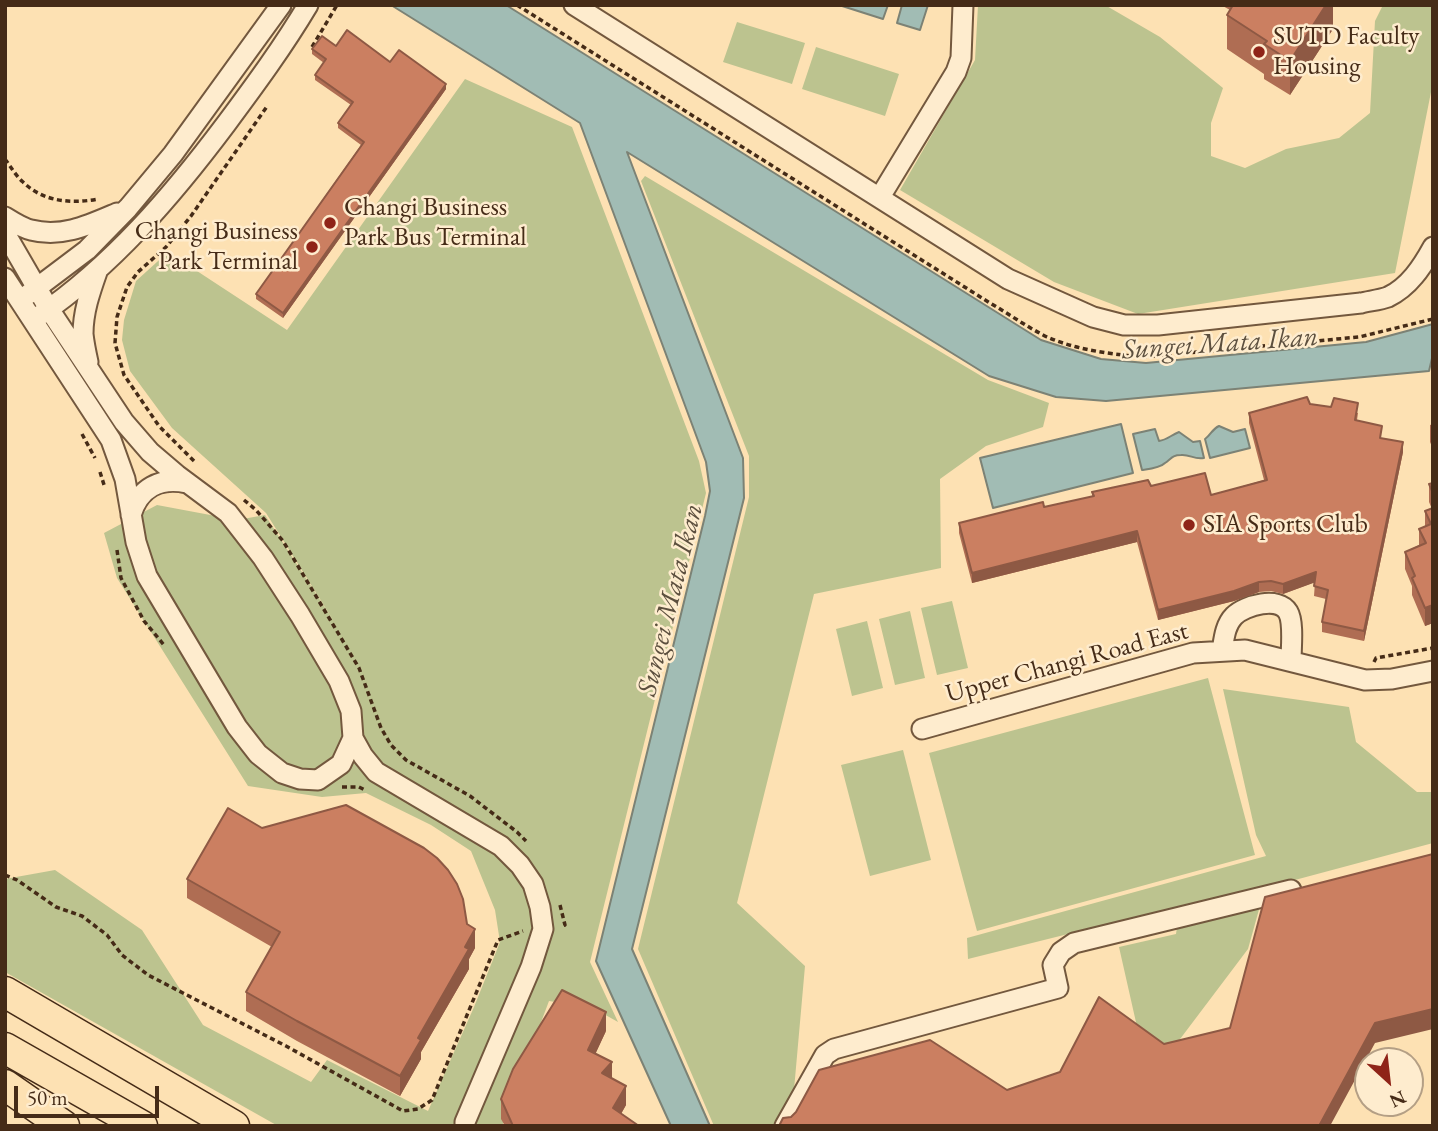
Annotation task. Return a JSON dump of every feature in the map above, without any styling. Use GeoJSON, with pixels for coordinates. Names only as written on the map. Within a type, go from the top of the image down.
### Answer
{"type":"FeatureCollection","features":[{"type":"Feature","properties":{"kind":"highway"},"geometry":{"type":"LineString","coordinates":[[5,992],[234,1126]]}},
{"type":"Feature","properties":{"kind":"highway"},"geometry":{"type":"LineString","coordinates":[[5,1048],[142,1126]]}},
{"type":"Feature","properties":{"kind":"highway"},"geometry":{"type":"LineString","coordinates":[[5,1085],[64,1126]]}},
{"type":"Feature","properties":{"kind":"street"},"geometry":{"type":"LineString","coordinates":[[20,301],[87,250],[128,208],[173,154],[282,5]]}},
{"type":"Feature","properties":{"kind":"street"},"geometry":{"type":"LineString","coordinates":[[32,320],[78,288],[97,271],[131,238],[191,171],[272,63],[308,5]]}},
{"type":"Feature","properties":{"kind":"street"},"geometry":{"type":"LineString","coordinates":[[574,5],[1009,279],[1093,317],[1124,325],[1158,325],[1361,303],[1388,297],[1406,284],[1422,268],[1433,247]]}},
{"type":"Feature","properties":{"kind":"street"},"geometry":{"type":"LineString","coordinates":[[880,197],[956,72],[961,58],[963,5]]}},
{"type":"Feature","properties":{"kind":"street"},"geometry":{"type":"LineString","coordinates":[[5,218],[28,230],[50,233],[73,231],[128,208]]}},
{"type":"Feature","properties":{"kind":"street"},"geometry":{"type":"LineString","coordinates":[[5,233],[49,309],[124,422],[150,452],[228,513],[263,558],[339,681],[351,711],[353,738],[363,756],[376,772],[501,846],[520,865],[533,884],[543,929],[531,967],[465,1124]]}},
{"type":"Feature","properties":{"kind":"street"},"geometry":{"type":"LineString","coordinates":[[89,370],[83,335],[88,299],[97,271]]}},
{"type":"Feature","properties":{"kind":"street"},"geometry":{"type":"LineString","coordinates":[[5,278],[111,440],[125,479],[136,542],[147,576],[237,727],[258,754],[282,774],[318,780],[376,772]]}},
{"type":"Feature","properties":{"kind":"street"},"geometry":{"type":"LineString","coordinates":[[131,515],[139,497],[147,490],[173,480],[187,482]]}},
{"type":"Feature","properties":{"kind":"street"},"geometry":{"type":"LineString","coordinates":[[1222,652],[1225,630],[1233,617],[1244,610],[1279,603],[1287,608],[1291,617],[1291,661]]}},
{"type":"Feature","properties":{"kind":"street","name":"Upper Changi Road East"},"geometry":{"type":"LineString","coordinates":[[922,729],[1193,653],[1245,650],[1365,680],[1392,679],[1433,671]]}},
{"type":"Feature","properties":{"kind":"street"},"geometry":{"type":"LineString","coordinates":[[335,779],[353,738]]}},
{"type":"Feature","properties":{"kind":"street"},"geometry":{"type":"LineString","coordinates":[[785,1126],[829,1052],[1058,988],[1053,965],[1061,952],[1074,943],[1314,884]]}},
{"type":"Feature","properties":{"kind":"path"},"geometry":{"type":"LineString","coordinates":[[312,47],[337,5]]}},
{"type":"Feature","properties":{"kind":"path"},"geometry":{"type":"LineString","coordinates":[[199,466],[159,426],[124,374],[116,343],[117,317],[127,287],[138,272],[166,247],[191,216],[268,105]]}},
{"type":"Feature","properties":{"kind":"path"},"geometry":{"type":"LineString","coordinates":[[5,159],[23,183],[43,197],[79,202],[103,198]]}},
{"type":"Feature","properties":{"kind":"path"},"geometry":{"type":"LineString","coordinates":[[82,434],[95,458]]}},
{"type":"Feature","properties":{"kind":"path"},"geometry":{"type":"LineString","coordinates":[[99,470],[108,495]]}},
{"type":"Feature","properties":{"kind":"path"},"geometry":{"type":"LineString","coordinates":[[238,495],[256,510],[283,541],[359,668],[381,728],[391,745],[406,760],[470,796],[526,841]]}},
{"type":"Feature","properties":{"kind":"path"},"geometry":{"type":"LineString","coordinates":[[115,538],[121,578],[144,621],[168,650]]}},
{"type":"Feature","properties":{"kind":"path"},"geometry":{"type":"LineString","coordinates":[[335,779],[372,793]]}},
{"type":"Feature","properties":{"kind":"path"},"geometry":{"type":"LineString","coordinates":[[5,875],[17,880],[56,907],[82,916],[107,935],[122,956],[148,975],[286,1046],[403,1111],[418,1109],[432,1100],[498,940],[520,931],[565,926],[559,902]]}},
{"type":"Feature","properties":{"kind":"green space"},"geometry":{"type":"Polygon","coordinates":[[[978,5],[1105,5],[1160,37],[1223,88],[1211,123],[1211,156],[1245,168],[1286,149],[1339,138],[1370,113],[1375,21],[1383,5],[1433,5],[1433,82],[1395,273],[1138,314],[1054,282],[900,190],[975,60],[978,5]]]}},
{"type":"Feature","properties":{"kind":"green space"},"geometry":{"type":"Polygon","coordinates":[[[737,22],[805,43],[792,84],[723,62],[737,22]]]}},
{"type":"Feature","properties":{"kind":"green space"},"geometry":{"type":"Polygon","coordinates":[[[816,47],[899,74],[885,116],[802,89],[816,47]]]}},
{"type":"Feature","properties":{"kind":"green space"},"geometry":{"type":"Polygon","coordinates":[[[465,79],[572,127],[699,461],[706,493],[590,962],[618,1022],[593,1008],[549,1001],[502,1126],[278,1126],[5,972],[5,879],[55,870],[142,930],[203,1025],[311,1082],[327,1060],[428,1111],[500,942],[495,910],[471,851],[431,825],[366,793],[322,797],[248,786],[117,578],[104,533],[157,505],[237,520],[265,515],[335,623],[266,513],[172,428],[130,371],[122,340],[124,320],[136,281],[168,252],[287,330],[465,79]]]}},
{"type":"Feature","properties":{"kind":"green space"},"geometry":{"type":"Polygon","coordinates":[[[645,176],[988,380],[1049,403],[1043,427],[986,446],[940,479],[941,568],[814,594],[737,903],[805,966],[793,1101],[777,1126],[714,1126],[638,949],[749,497],[749,456],[641,181],[645,176]]]}},
{"type":"Feature","properties":{"kind":"green space"},"geometry":{"type":"Polygon","coordinates":[[[952,601],[968,668],[937,675],[921,608],[952,601]]]}},
{"type":"Feature","properties":{"kind":"green space"},"geometry":{"type":"Polygon","coordinates":[[[910,611],[925,678],[895,685],[879,619],[910,611]]]}},
{"type":"Feature","properties":{"kind":"green space"},"geometry":{"type":"Polygon","coordinates":[[[867,621],[883,688],[852,696],[836,629],[867,621]]]}},
{"type":"Feature","properties":{"kind":"green space"},"geometry":{"type":"Polygon","coordinates":[[[1208,678],[1255,855],[977,931],[929,753],[1208,678]]]}},
{"type":"Feature","properties":{"kind":"green space"},"geometry":{"type":"Polygon","coordinates":[[[1223,689],[1349,707],[1356,742],[1417,792],[1433,792],[1433,843],[1265,888],[1248,949],[1165,1059],[1140,1040],[1119,947],[1176,934],[1180,906],[968,959],[967,938],[1266,856],[1256,835],[1223,689]]]}},
{"type":"Feature","properties":{"kind":"green space"},"geometry":{"type":"Polygon","coordinates":[[[903,750],[931,860],[870,876],[841,765],[903,750]]]}},
{"type":"Feature","properties":{"kind":"water"},"geometry":{"type":"Polygon","coordinates":[[[391,5],[506,5],[1041,340],[1101,359],[1146,363],[1366,342],[1433,324],[1433,354],[1429,371],[1106,401],[1056,397],[989,376],[627,152],[743,458],[744,498],[632,949],[710,1126],[671,1126],[596,961],[705,516],[710,491],[706,462],[580,123],[391,5]]]}},
{"type":"Feature","properties":{"kind":"water"},"geometry":{"type":"Polygon","coordinates":[[[839,5],[888,5],[883,19],[839,5]]]}},
{"type":"Feature","properties":{"kind":"water"},"geometry":{"type":"Polygon","coordinates":[[[902,5],[928,5],[920,30],[897,23],[902,5]]]}},
{"type":"Feature","properties":{"kind":"water"},"geometry":{"type":"Polygon","coordinates":[[[1121,424],[1133,473],[993,508],[980,458],[1121,424]]]}},
{"type":"Feature","properties":{"kind":"water"},"geometry":{"type":"Polygon","coordinates":[[[1219,426],[1233,432],[1245,429],[1250,448],[1210,458],[1205,439],[1219,426]]]}},
{"type":"Feature","properties":{"kind":"water"},"geometry":{"type":"Polygon","coordinates":[[[1155,429],[1159,441],[1179,432],[1193,442],[1200,441],[1204,458],[1178,455],[1160,466],[1142,470],[1133,434],[1155,429]]]}},
{"type":"Feature","properties":{"kind":"building"},"geometry":{"type":"Polygon","coordinates":[[[1233,5],[1326,5],[1290,61],[1264,44],[1267,41],[1227,15],[1233,5]]]}},
{"type":"Feature","properties":{"kind":"building","name":"Changi Business Park Bus Terminal"},"geometry":{"type":"Polygon","coordinates":[[[347,30],[390,62],[399,50],[446,84],[283,313],[256,294],[364,142],[338,123],[353,102],[315,75],[326,59],[312,49],[322,36],[336,46],[347,30]]]}},
{"type":"Feature","properties":{"kind":"building","name":"SIA Sports Club"},"geometry":{"type":"Polygon","coordinates":[[[1307,397],[1310,404],[1331,407],[1334,398],[1358,403],[1355,420],[1382,426],[1380,438],[1403,442],[1364,631],[1322,622],[1328,590],[1314,586],[1316,572],[1283,584],[1259,582],[1158,610],[1137,531],[972,573],[959,523],[1043,502],[1044,507],[1094,496],[1092,492],[1148,480],[1151,486],[1205,473],[1211,495],[1267,480],[1249,413],[1307,397]]]}},
{"type":"Feature","properties":{"kind":"building"},"geometry":{"type":"Polygon","coordinates":[[[1433,508],[1433,605],[1425,608],[1412,578],[1415,576],[1405,552],[1426,543],[1419,529],[1431,524],[1425,511],[1433,508]]]}},
{"type":"Feature","properties":{"kind":"building"},"geometry":{"type":"Polygon","coordinates":[[[346,805],[437,858],[457,884],[463,899],[467,924],[475,929],[465,947],[469,949],[418,1038],[421,1040],[400,1076],[246,992],[280,932],[187,879],[228,808],[262,828],[346,805]]]}},
{"type":"Feature","properties":{"kind":"building"},"geometry":{"type":"Polygon","coordinates":[[[1433,854],[1433,1009],[1375,1023],[1362,1047],[1354,1047],[1354,1062],[1319,1126],[779,1126],[783,1118],[791,1117],[796,1112],[819,1070],[930,1040],[1007,1090],[1060,1072],[1099,997],[1164,1044],[1230,1028],[1265,897],[1433,854]]]}},
{"type":"Feature","properties":{"kind":"building"},"geometry":{"type":"Polygon","coordinates":[[[562,990],[606,1012],[588,1050],[612,1062],[602,1073],[626,1086],[613,1108],[639,1126],[513,1126],[501,1099],[513,1069],[562,990]]]}},
{"type":"Feature","properties":{"kind":"place","name":"SUTD Faculty Housing"},"geometry":{"type":"Point","coordinates":[1259,52]}},
{"type":"Feature","properties":{"kind":"place","name":"Changi Business Park Bus Terminal"},"geometry":{"type":"Point","coordinates":[330,223]}},
{"type":"Feature","properties":{"kind":"place","name":"Changi Business Park Terminal"},"geometry":{"type":"Point","coordinates":[312,247]}},
{"type":"Feature","properties":{"kind":"place","name":"SIA Sports Club"},"geometry":{"type":"Point","coordinates":[1189,525]}},
{"type":"Feature","properties":{"kind":"water label","name":"Sungei Mata Ikan"},"geometry":{"type":"Point","coordinates":[1220,344]}},
{"type":"Feature","properties":{"kind":"water label","name":"Sungei Mata Ikan"},"geometry":{"type":"Point","coordinates":[671,600]}}]}
